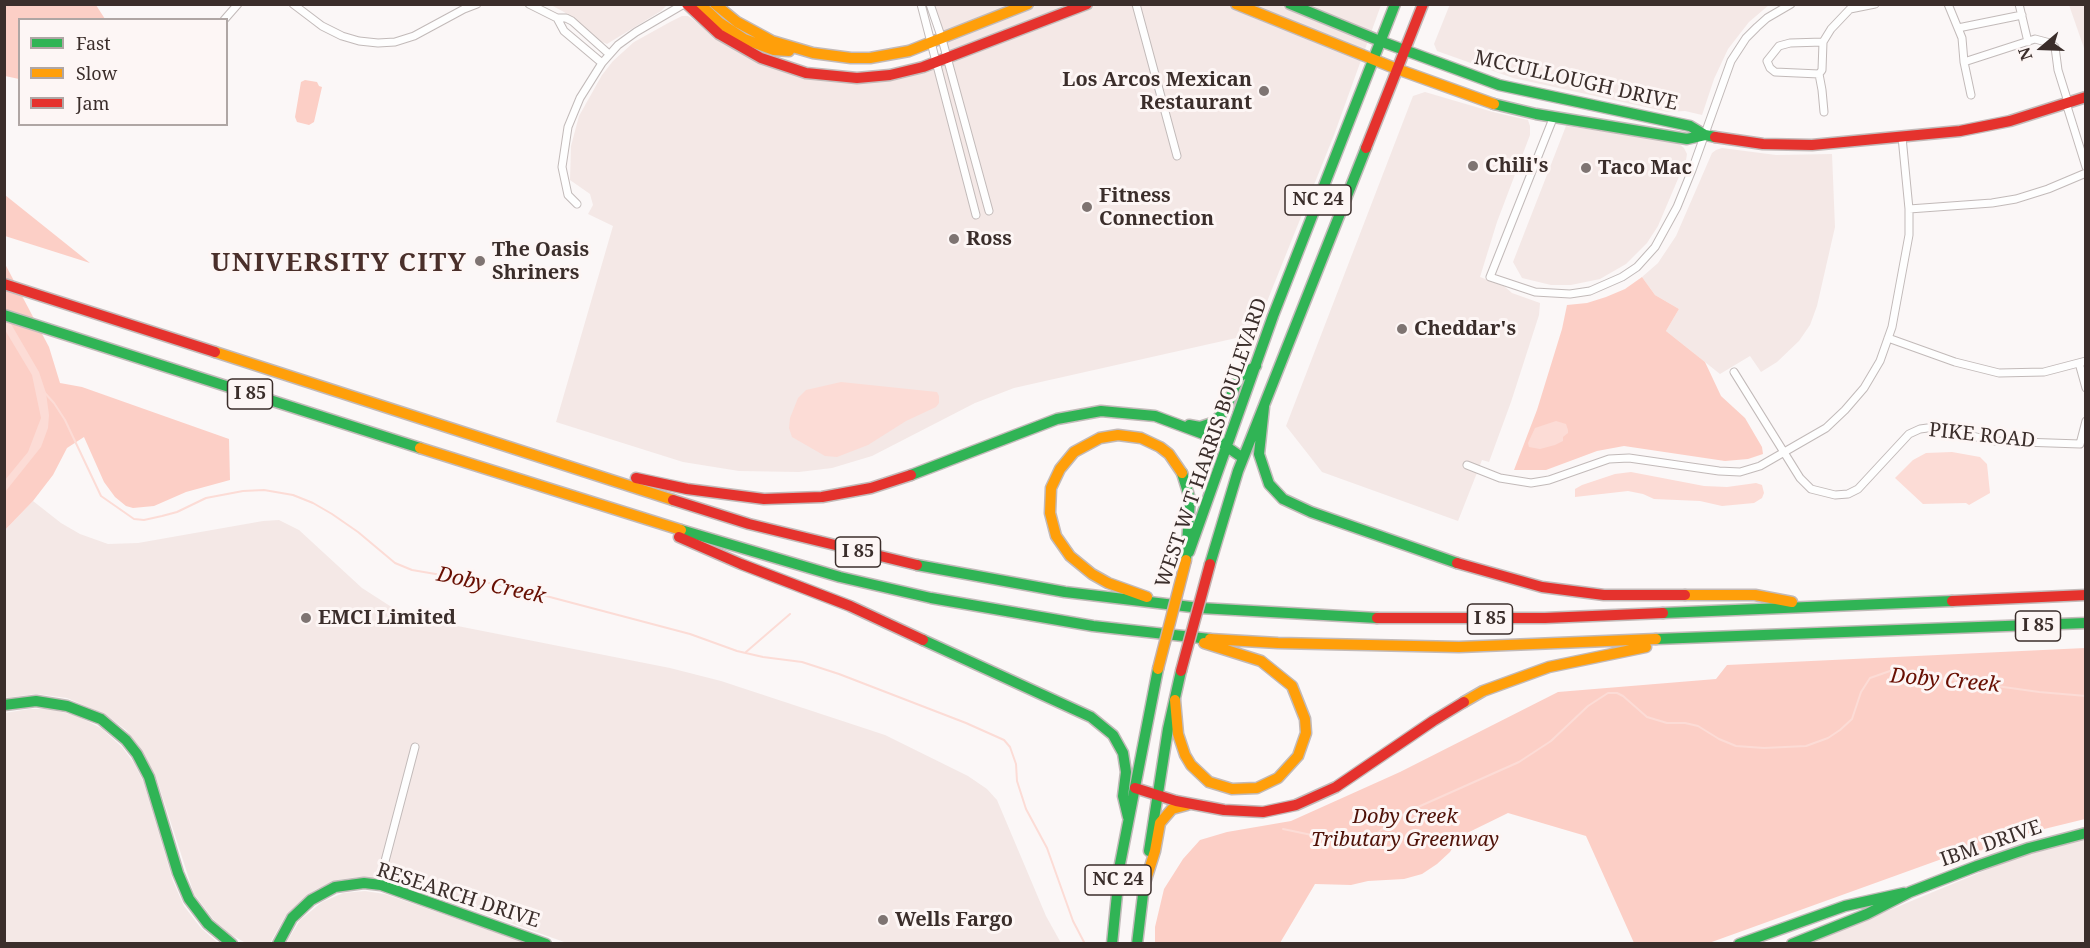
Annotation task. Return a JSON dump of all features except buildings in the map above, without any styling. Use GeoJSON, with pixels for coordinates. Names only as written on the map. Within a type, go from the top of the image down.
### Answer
{"type":"FeatureCollection","features":[{"type":"Feature","properties":{"kind":"main road"},"geometry":{"type":"LineString","coordinates":[[685,4],[711,27],[747,51],[806,73],[842,77],[874,76],[905,71],[935,62],[1087,4]]}},
{"type":"Feature","properties":{"kind":"main road"},"geometry":{"type":"LineString","coordinates":[[700,4],[720,23],[744,39],[774,50],[795,50],[830,57],[870,58],[909,51],[1028,4]]}},
{"type":"Feature","properties":{"kind":"main road"},"geometry":{"type":"LineString","coordinates":[[715,4],[753,32],[795,50]]}},
{"type":"Feature","properties":{"kind":"main road","name":"MCCULLOUGH DRIVE"},"geometry":{"type":"LineString","coordinates":[[1236,4],[1373,60],[1493,104],[1687,139],[1705,135],[1763,144],[1787,145],[1902,137],[1985,127],[2085,96]]}},
{"type":"Feature","properties":{"kind":"main road","name":"MCCULLOUGH DRIVE"},"geometry":{"type":"LineString","coordinates":[[1290,4],[1380,41],[1499,85],[1690,126],[1705,135]]}},
{"type":"Feature","properties":{"kind":"main road","name":"WEST W T HARRIS BOULEVARD"},"geometry":{"type":"LineString","coordinates":[[1112,944],[1120,864],[1128,817],[1158,669],[1186,561],[1226,445],[1395,4]]}},
{"type":"Feature","properties":{"kind":"main road","name":"WEST W T HARRIS BOULEVARD"},"geometry":{"type":"LineString","coordinates":[[1137,944],[1166,738],[1181,670],[1210,564],[1243,458],[1423,4]]}},
{"type":"Feature","properties":{"kind":"main road","name":"I 85"},"geometry":{"type":"LineString","coordinates":[[4,285],[749,524],[860,552],[1043,589],[1112,599],[1270,613],[1390,619],[1545,618],[2085,594]]}},
{"type":"Feature","properties":{"kind":"main road","name":"I 85"},"geometry":{"type":"LineString","coordinates":[[4,315],[614,510],[773,558],[901,591],[1030,616],[1182,637],[1278,643],[1412,647],[1665,641],[2085,623]]}},
{"type":"Feature","properties":{"kind":"main road"},"geometry":{"type":"LineString","coordinates":[[1175,424],[1200,427],[1215,422],[1227,408],[1239,377],[1256,366]]}},
{"type":"Feature","properties":{"kind":"main road"},"geometry":{"type":"LineString","coordinates":[[1264,407],[1259,454],[1264,474],[1269,484],[1283,499],[1311,512],[1480,571],[1542,587],[1604,595],[1755,595],[1815,606]]}},
{"type":"Feature","properties":{"kind":"main road"},"geometry":{"type":"LineString","coordinates":[[560,462],[708,493],[764,499],[790,499],[840,494],[900,479],[1037,426],[1080,414],[1101,411],[1137,413],[1175,424],[1214,438],[1243,458]]}},
{"type":"Feature","properties":{"kind":"main road"},"geometry":{"type":"LineString","coordinates":[[1166,603],[1108,583],[1092,574],[1066,551],[1056,536],[1050,513],[1051,488],[1060,469],[1074,452],[1100,438],[1130,435],[1160,447],[1177,463],[1188,485],[1191,511],[1186,561]]}},
{"type":"Feature","properties":{"kind":"main road"},"geometry":{"type":"LineString","coordinates":[[614,510],[741,564],[850,606],[1091,717],[1113,735],[1123,753],[1126,772],[1123,796],[1128,817]]}},
{"type":"Feature","properties":{"kind":"main road"},"geometry":{"type":"LineString","coordinates":[[1174,700],[1178,734],[1185,755],[1199,774],[1209,782],[1220,786],[1245,790],[1269,784],[1292,765],[1303,745],[1306,732],[1302,708],[1292,686],[1282,676],[1261,661],[1182,637]]}},
{"type":"Feature","properties":{"kind":"main road"},"geometry":{"type":"LineString","coordinates":[[1135,788],[1191,804],[1245,812],[1263,812],[1296,805],[1336,787],[1433,721],[1483,691],[1550,667],[1632,651],[1665,641]]}},
{"type":"Feature","properties":{"kind":"main road"},"geometry":{"type":"LineString","coordinates":[[4,705],[36,701],[67,706],[101,719],[126,740],[137,754],[149,777],[178,873],[189,899],[208,924],[232,944]]}},
{"type":"Feature","properties":{"kind":"main road"},"geometry":{"type":"LineString","coordinates":[[1144,886],[1155,851],[1160,823],[1172,808],[1191,804]]}},
{"type":"Feature","properties":{"kind":"main road","name":"IBM DRIVE"},"geometry":{"type":"LineString","coordinates":[[1792,944],[1879,909],[1911,892],[2029,848],[2085,833]]}},
{"type":"Feature","properties":{"kind":"main road","name":"RESEARCH DRIVE"},"geometry":{"type":"LineString","coordinates":[[278,944],[288,924],[300,908],[322,893],[349,884],[379,884],[546,944]]}},
{"type":"Feature","properties":{"kind":"main road","name":"IBM DRIVE"},"geometry":{"type":"LineString","coordinates":[[1739,944],[1845,906],[1883,896],[1911,892]]}},
{"type":"Feature","properties":{"kind":"street"},"geometry":{"type":"LineString","coordinates":[[226,18],[238,4]]}},
{"type":"Feature","properties":{"kind":"street"},"geometry":{"type":"LineString","coordinates":[[293,4],[322,26],[342,36],[364,42],[384,43],[414,36],[477,4]]}},
{"type":"Feature","properties":{"kind":"street"},"geometry":{"type":"LineString","coordinates":[[529,4],[557,18],[572,21],[609,54]]}},
{"type":"Feature","properties":{"kind":"street"},"geometry":{"type":"LineString","coordinates":[[578,204],[568,195],[563,176],[564,147],[568,127],[576,107],[609,54],[627,37],[685,4]]}},
{"type":"Feature","properties":{"kind":"street"},"geometry":{"type":"LineString","coordinates":[[921,4],[937,40],[948,57],[989,211]]}},
{"type":"Feature","properties":{"kind":"street"},"geometry":{"type":"LineString","coordinates":[[930,4],[937,40],[935,62],[976,215]]}},
{"type":"Feature","properties":{"kind":"street"},"geometry":{"type":"LineString","coordinates":[[1136,4],[1177,156]]}},
{"type":"Feature","properties":{"kind":"street"},"geometry":{"type":"LineString","coordinates":[[1554,116],[1490,276],[1535,292],[1556,294],[1590,291],[1622,277],[1648,255],[1665,232],[1692,170],[1725,74],[1737,50],[1767,18],[1791,4]]}},
{"type":"Feature","properties":{"kind":"street"},"geometry":{"type":"LineString","coordinates":[[1824,112],[1819,74],[1822,70],[1823,42],[1831,29],[1851,9],[1875,4]]}},
{"type":"Feature","properties":{"kind":"street"},"geometry":{"type":"LineString","coordinates":[[1948,4],[1962,38],[1971,95]]}},
{"type":"Feature","properties":{"kind":"street"},"geometry":{"type":"LineString","coordinates":[[2019,4],[2028,42]]}},
{"type":"Feature","properties":{"kind":"street"},"geometry":{"type":"LineString","coordinates":[[1958,28],[2022,15]]}},
{"type":"Feature","properties":{"kind":"street"},"geometry":{"type":"LineString","coordinates":[[557,18],[564,31],[602,63]]}},
{"type":"Feature","properties":{"kind":"street"},"geometry":{"type":"LineString","coordinates":[[1964,62],[2035,39],[2043,40],[2055,47],[2058,70],[2085,167]]}},
{"type":"Feature","properties":{"kind":"street"},"geometry":{"type":"LineString","coordinates":[[1819,74],[1775,72],[1767,61],[1779,46],[1790,43],[1823,42]]}},
{"type":"Feature","properties":{"kind":"street"},"geometry":{"type":"LineString","coordinates":[[1467,465],[1500,478],[1531,483],[1549,480],[1609,459],[1629,458],[1740,472],[1760,466],[1784,454],[1826,428],[1845,411],[1863,388],[1880,361],[1892,327],[1909,235],[1902,137]]}},
{"type":"Feature","properties":{"kind":"street"},"geometry":{"type":"LineString","coordinates":[[1909,210],[2016,199],[2048,189],[2085,173]]}},
{"type":"Feature","properties":{"kind":"street"},"geometry":{"type":"LineString","coordinates":[[1888,338],[1955,362],[1999,373],[2044,372],[2082,362],[2085,388]]}},
{"type":"Feature","properties":{"kind":"street","name":"PIKE ROAD"},"geometry":{"type":"LineString","coordinates":[[1734,372],[1800,478],[1811,489],[1835,495],[1848,494],[1858,489],[1909,434],[1920,429],[1935,427],[1993,441],[2080,444],[2085,421]]}},
{"type":"Feature","properties":{"kind":"street"},"geometry":{"type":"LineString","coordinates":[[2017,443],[2019,452]]}},
{"type":"Feature","properties":{"kind":"street"},"geometry":{"type":"LineString","coordinates":[[379,884],[415,747]]}},
{"type":"Feature","properties":{"kind":"shaded area"},"geometry":{"type":"Polygon","coordinates":[[[1450,4],[1769,5],[1749,22],[1728,49],[1714,79],[1702,115],[1685,111],[1668,112],[1513,78],[1437,51],[1434,44],[1450,4]]]}},
{"type":"Feature","properties":{"kind":"shaded area"},"geometry":{"type":"Polygon","coordinates":[[[551,5],[667,5],[607,44],[551,5]]]}},
{"type":"Feature","properties":{"kind":"shaded area"},"geometry":{"type":"Polygon","coordinates":[[[933,5],[1381,5],[1334,135],[1254,334],[1014,388],[975,403],[872,456],[832,468],[799,472],[739,471],[683,462],[556,422],[613,226],[588,214],[593,205],[590,194],[570,180],[571,146],[579,116],[602,75],[613,61],[634,42],[682,16],[688,16],[730,46],[845,81],[952,60],[933,5]]]}},
{"type":"Feature","properties":{"kind":"shaded area"},"geometry":{"type":"Polygon","coordinates":[[[2069,5],[2085,5],[2085,51],[2069,5]]]}},
{"type":"Feature","properties":{"kind":"shaded area"},"geometry":{"type":"Polygon","coordinates":[[[1425,92],[1528,120],[1530,126],[1530,135],[1497,222],[1480,277],[1504,286],[1512,293],[1540,303],[1539,315],[1489,462],[1482,460],[1458,521],[1322,472],[1286,426],[1413,96],[1425,92]]]}},
{"type":"Feature","properties":{"kind":"shaded area"},"geometry":{"type":"Polygon","coordinates":[[[1566,126],[1677,142],[1687,154],[1658,226],[1647,243],[1626,264],[1600,279],[1571,285],[1551,285],[1522,278],[1513,262],[1566,126]]]}},
{"type":"Feature","properties":{"kind":"shaded area"},"geometry":{"type":"Polygon","coordinates":[[[1722,148],[1776,155],[1832,154],[1835,227],[1817,306],[1810,325],[1799,341],[1777,362],[1761,372],[1750,356],[1720,374],[1666,331],[1679,309],[1655,295],[1642,277],[1658,263],[1676,236],[1712,153],[1722,148]]]}},
{"type":"Feature","properties":{"kind":"shaded area"},"geometry":{"type":"Polygon","coordinates":[[[4,312],[39,372],[46,393],[49,415],[48,428],[41,447],[5,492],[5,480],[28,452],[41,418],[32,375],[5,330],[4,312]]]}},
{"type":"Feature","properties":{"kind":"shaded area"},"geometry":{"type":"Polygon","coordinates":[[[841,382],[937,392],[939,403],[936,407],[906,421],[868,445],[837,457],[825,456],[792,437],[789,428],[790,418],[798,398],[806,390],[841,382]]]}},
{"type":"Feature","properties":{"kind":"shaded area"},"geometry":{"type":"Polygon","coordinates":[[[1556,421],[1566,424],[1568,433],[1563,437],[1563,441],[1540,449],[1529,447],[1528,443],[1535,428],[1556,421]]]}},
{"type":"Feature","properties":{"kind":"shaded area"},"geometry":{"type":"Polygon","coordinates":[[[1952,452],[1980,457],[1987,464],[1990,493],[1969,505],[1966,503],[1923,504],[1895,478],[1913,460],[1926,453],[1952,452]]]}},
{"type":"Feature","properties":{"kind":"shaded area"},"geometry":{"type":"Polygon","coordinates":[[[1631,472],[1704,486],[1727,487],[1756,483],[1762,485],[1764,493],[1762,498],[1754,503],[1722,506],[1700,501],[1654,499],[1628,491],[1575,497],[1575,489],[1582,485],[1615,474],[1631,472]]]}},
{"type":"Feature","properties":{"kind":"shaded area"},"geometry":{"type":"Polygon","coordinates":[[[33,501],[61,523],[80,534],[108,544],[138,543],[279,520],[299,530],[362,588],[412,617],[670,668],[721,681],[885,735],[968,776],[987,789],[997,800],[1046,916],[1061,943],[567,943],[406,886],[384,880],[358,877],[337,880],[305,897],[286,915],[270,943],[246,943],[231,935],[214,920],[194,894],[155,774],[139,746],[126,730],[106,715],[67,698],[36,694],[5,698],[5,530],[33,501]]]}},
{"type":"Feature","properties":{"kind":"shaded area"},"geometry":{"type":"Polygon","coordinates":[[[29,709],[50,709],[77,716],[101,728],[122,747],[134,763],[144,783],[173,881],[184,906],[201,928],[218,943],[5,943],[5,713],[29,709]]]}},
{"type":"Feature","properties":{"kind":"shaded area"},"geometry":{"type":"Polygon","coordinates":[[[2085,838],[2085,943],[1808,944],[2010,860],[2085,838]]]}},
{"type":"Feature","properties":{"kind":"shaded area"},"geometry":{"type":"Polygon","coordinates":[[[365,891],[385,894],[526,943],[286,943],[300,920],[322,902],[343,893],[365,891]]]}},
{"type":"Feature","properties":{"kind":"green space"},"geometry":{"type":"Polygon","coordinates":[[[5,4],[96,5],[104,18],[18,18],[18,79],[5,76],[5,4]]]}},
{"type":"Feature","properties":{"kind":"green space"},"geometry":{"type":"Polygon","coordinates":[[[305,80],[317,82],[322,87],[314,122],[309,125],[297,122],[295,117],[301,82],[305,80]]]}},
{"type":"Feature","properties":{"kind":"green space"},"geometry":{"type":"Polygon","coordinates":[[[5,195],[90,263],[5,236],[5,195]]]}},
{"type":"Feature","properties":{"kind":"green space"},"geometry":{"type":"Polygon","coordinates":[[[4,262],[49,347],[60,383],[82,387],[229,439],[230,480],[186,492],[154,506],[133,508],[126,506],[115,497],[104,482],[84,437],[67,448],[53,475],[33,501],[5,530],[4,262]]]}},
{"type":"Feature","properties":{"kind":"green space"},"geometry":{"type":"Polygon","coordinates":[[[1642,277],[1655,295],[1679,309],[1666,331],[1705,362],[1721,396],[1745,418],[1762,447],[1763,454],[1748,459],[1725,461],[1624,446],[1597,451],[1546,470],[1514,470],[1537,410],[1567,305],[1587,303],[1606,297],[1625,289],[1642,277]]]}},
{"type":"Feature","properties":{"kind":"green space","name":"Doby Creek Tributary Greenway"},"geometry":{"type":"Polygon","coordinates":[[[2085,648],[2085,819],[2036,831],[1977,852],[1975,847],[1709,943],[1634,943],[1586,836],[1508,813],[1459,837],[1450,852],[1422,874],[1404,879],[1368,881],[1351,885],[1315,884],[1280,943],[1155,943],[1155,927],[1164,889],[1183,859],[1200,840],[1227,832],[1291,821],[1400,772],[1558,692],[1716,679],[1727,665],[2085,648]]]}},
{"type":"Feature","properties":{"kind":"waterway","name":"Doby Creek"},"geometry":{"type":"LineString","coordinates":[[44,392],[65,420],[101,496],[134,519],[144,520],[162,516],[177,512],[206,498],[243,491],[264,490],[293,495],[332,514],[395,563],[412,570],[512,587],[690,634],[737,651],[802,662],[966,723],[1004,740],[1010,747],[1016,764],[1017,781],[1026,809],[1047,848],[1073,921],[1085,944]]}},
{"type":"Feature","properties":{"kind":"waterway"},"geometry":{"type":"LineString","coordinates":[[746,652],[790,614]]}},
{"type":"Feature","properties":{"kind":"waterway","name":"Doby Creek"},"geometry":{"type":"LineString","coordinates":[[1283,829],[1326,838],[1347,839],[1376,834],[1395,819],[1418,807],[1519,762],[1551,741],[1588,706],[1608,693],[1623,696],[1647,717],[1667,723],[1698,726],[1736,746],[1764,748],[1806,746],[1828,738],[1852,719],[1861,692],[1870,678],[1890,671],[2039,692],[2086,696]]}},
{"type":"Feature","properties":{"kind":"traffic: fast"},"geometry":{"type":"LineString","coordinates":[[1290,4],[1380,41],[1499,85],[1690,126],[1705,135],[1715,137]]}},
{"type":"Feature","properties":{"kind":"traffic: fast"},"geometry":{"type":"LineString","coordinates":[[1189,552],[1273,316],[1395,4]]}},
{"type":"Feature","properties":{"kind":"traffic: fast"},"geometry":{"type":"LineString","coordinates":[[1494,104],[1536,114],[1687,139],[1705,135]]}},
{"type":"Feature","properties":{"kind":"traffic: fast"},"geometry":{"type":"LineString","coordinates":[[1210,564],[1238,471],[1366,148]]}},
{"type":"Feature","properties":{"kind":"traffic: fast"},"geometry":{"type":"LineString","coordinates":[[4,315],[420,448]]}},
{"type":"Feature","properties":{"kind":"traffic: fast"},"geometry":{"type":"LineString","coordinates":[[1189,425],[1200,427],[1215,422],[1226,408],[1239,377],[1256,366]]}},
{"type":"Feature","properties":{"kind":"traffic: fast"},"geometry":{"type":"LineString","coordinates":[[1264,407],[1259,454],[1269,484],[1283,499],[1311,512],[1457,563]]}},
{"type":"Feature","properties":{"kind":"traffic: fast"},"geometry":{"type":"LineString","coordinates":[[911,475],[1057,419],[1101,411],[1155,416],[1214,438],[1243,458]]}},
{"type":"Feature","properties":{"kind":"traffic: fast"},"geometry":{"type":"LineString","coordinates":[[1182,473],[1190,499],[1186,560]]}},
{"type":"Feature","properties":{"kind":"traffic: fast"},"geometry":{"type":"LineString","coordinates":[[681,530],[840,577],[931,598],[1093,626],[1210,639]]}},
{"type":"Feature","properties":{"kind":"traffic: fast"},"geometry":{"type":"LineString","coordinates":[[917,565],[1065,592],[1200,608],[1377,618]]}},
{"type":"Feature","properties":{"kind":"traffic: fast"},"geometry":{"type":"LineString","coordinates":[[1663,613],[1952,601]]}},
{"type":"Feature","properties":{"kind":"traffic: fast"},"geometry":{"type":"LineString","coordinates":[[1656,639],[2086,623]]}},
{"type":"Feature","properties":{"kind":"traffic: fast"},"geometry":{"type":"LineString","coordinates":[[923,640],[1091,717],[1113,735],[1123,753],[1126,772],[1123,796],[1128,817]]}},
{"type":"Feature","properties":{"kind":"traffic: fast"},"geometry":{"type":"LineString","coordinates":[[1112,944],[1120,864],[1158,669]]}},
{"type":"Feature","properties":{"kind":"traffic: fast"},"geometry":{"type":"LineString","coordinates":[[1149,851],[1168,729],[1181,671]]}},
{"type":"Feature","properties":{"kind":"traffic: fast"},"geometry":{"type":"LineString","coordinates":[[4,705],[36,701],[67,706],[101,719],[126,740],[137,754],[149,777],[178,873],[189,899],[208,924],[232,944]]}},
{"type":"Feature","properties":{"kind":"traffic: fast"},"geometry":{"type":"LineString","coordinates":[[1792,944],[1867,914],[1910,892],[1977,866],[2029,848],[2086,833]]}},
{"type":"Feature","properties":{"kind":"traffic: fast"},"geometry":{"type":"LineString","coordinates":[[1137,944],[1145,878]]}},
{"type":"Feature","properties":{"kind":"traffic: fast"},"geometry":{"type":"LineString","coordinates":[[278,944],[292,918],[311,900],[335,887],[364,883],[381,885],[546,944]]}},
{"type":"Feature","properties":{"kind":"traffic: fast"},"geometry":{"type":"LineString","coordinates":[[1739,944],[1845,906],[1904,893]]}},
{"type":"Feature","properties":{"kind":"traffic: slow"},"geometry":{"type":"LineString","coordinates":[[700,4],[720,23],[744,39],[774,50],[789,51]]}},
{"type":"Feature","properties":{"kind":"traffic: slow"},"geometry":{"type":"LineString","coordinates":[[715,4],[737,22],[772,41],[813,53],[851,58],[870,58],[909,51],[1028,4]]}},
{"type":"Feature","properties":{"kind":"traffic: slow"},"geometry":{"type":"LineString","coordinates":[[1236,4],[1397,69],[1494,104]]}},
{"type":"Feature","properties":{"kind":"traffic: slow"},"geometry":{"type":"LineString","coordinates":[[215,352],[673,500]]}},
{"type":"Feature","properties":{"kind":"traffic: slow"},"geometry":{"type":"LineString","coordinates":[[1147,597],[1108,583],[1092,574],[1070,556],[1056,536],[1050,513],[1051,488],[1060,469],[1074,452],[1100,438],[1118,435],[1141,438],[1160,447],[1169,454],[1182,473]]}},
{"type":"Feature","properties":{"kind":"traffic: slow"},"geometry":{"type":"LineString","coordinates":[[420,448],[681,530]]}},
{"type":"Feature","properties":{"kind":"traffic: slow"},"geometry":{"type":"LineString","coordinates":[[1158,669],[1186,560]]}},
{"type":"Feature","properties":{"kind":"traffic: slow"},"geometry":{"type":"LineString","coordinates":[[1685,595],[1755,595],[1792,602]]}},
{"type":"Feature","properties":{"kind":"traffic: slow"},"geometry":{"type":"LineString","coordinates":[[1210,639],[1278,643],[1459,647],[1656,639]]}},
{"type":"Feature","properties":{"kind":"traffic: slow"},"geometry":{"type":"LineString","coordinates":[[1175,700],[1178,734],[1185,755],[1191,765],[1209,782],[1232,789],[1257,788],[1278,778],[1298,756],[1306,733],[1305,719],[1292,686],[1261,661],[1204,643]]}},
{"type":"Feature","properties":{"kind":"traffic: slow"},"geometry":{"type":"LineString","coordinates":[[1464,702],[1483,691],[1549,667],[1646,647]]}},
{"type":"Feature","properties":{"kind":"traffic: slow"},"geometry":{"type":"LineString","coordinates":[[1144,886],[1155,851],[1160,823],[1172,809],[1187,805]]}},
{"type":"Feature","properties":{"kind":"traffic: jam"},"geometry":{"type":"LineString","coordinates":[[687,4],[719,34],[761,58],[806,73],[857,78],[890,75],[923,67],[1087,4]]}},
{"type":"Feature","properties":{"kind":"traffic: jam"},"geometry":{"type":"LineString","coordinates":[[1366,148],[1423,4]]}},
{"type":"Feature","properties":{"kind":"traffic: jam"},"geometry":{"type":"LineString","coordinates":[[1715,137],[1763,144],[1812,145],[1960,131],[2010,121],[2086,97]]}},
{"type":"Feature","properties":{"kind":"traffic: jam"},"geometry":{"type":"LineString","coordinates":[[4,284],[215,352]]}},
{"type":"Feature","properties":{"kind":"traffic: jam"},"geometry":{"type":"LineString","coordinates":[[636,478],[687,489],[764,499],[822,497],[871,488],[911,475]]}},
{"type":"Feature","properties":{"kind":"traffic: jam"},"geometry":{"type":"LineString","coordinates":[[673,500],[749,524],[917,565]]}},
{"type":"Feature","properties":{"kind":"traffic: jam"},"geometry":{"type":"LineString","coordinates":[[679,537],[741,564],[850,606],[923,640]]}},
{"type":"Feature","properties":{"kind":"traffic: jam"},"geometry":{"type":"LineString","coordinates":[[1457,563],[1542,587],[1604,595],[1685,595]]}},
{"type":"Feature","properties":{"kind":"traffic: jam"},"geometry":{"type":"LineString","coordinates":[[1181,671],[1210,564]]}},
{"type":"Feature","properties":{"kind":"traffic: jam"},"geometry":{"type":"LineString","coordinates":[[1952,601],[2086,595]]}},
{"type":"Feature","properties":{"kind":"traffic: jam"},"geometry":{"type":"LineString","coordinates":[[1377,618],[1545,618],[1663,613]]}},
{"type":"Feature","properties":{"kind":"traffic: jam"},"geometry":{"type":"LineString","coordinates":[[1135,788],[1176,801],[1224,810],[1263,812],[1296,805],[1336,787],[1464,702]]}},
{"type":"Feature","properties":{"kind":"place","name":"Los Arcos Mexican Restaurant"},"geometry":{"type":"Point","coordinates":[1264,91]}},
{"type":"Feature","properties":{"kind":"place","name":"Chili's"},"geometry":{"type":"Point","coordinates":[1473,166]}},
{"type":"Feature","properties":{"kind":"place","name":"Taco Mac"},"geometry":{"type":"Point","coordinates":[1586,168]}},
{"type":"Feature","properties":{"kind":"place","name":"Fitness Connection"},"geometry":{"type":"Point","coordinates":[1087,207]}},
{"type":"Feature","properties":{"kind":"place","name":"Ross"},"geometry":{"type":"Point","coordinates":[954,239]}},
{"type":"Feature","properties":{"kind":"place","name":"The Oasis Shriners"},"geometry":{"type":"Point","coordinates":[480,261]}},
{"type":"Feature","properties":{"kind":"place","name":"Cheddar's"},"geometry":{"type":"Point","coordinates":[1402,329]}},
{"type":"Feature","properties":{"kind":"place","name":"EMCI Limited"},"geometry":{"type":"Point","coordinates":[306,618]}},
{"type":"Feature","properties":{"kind":"place","name":"Wells Fargo"},"geometry":{"type":"Point","coordinates":[883,920]}},
{"type":"Feature","properties":{"kind":"district","name":"UNIVERSITY CITY"},"geometry":{"type":"Point","coordinates":[339,264]}}]}
